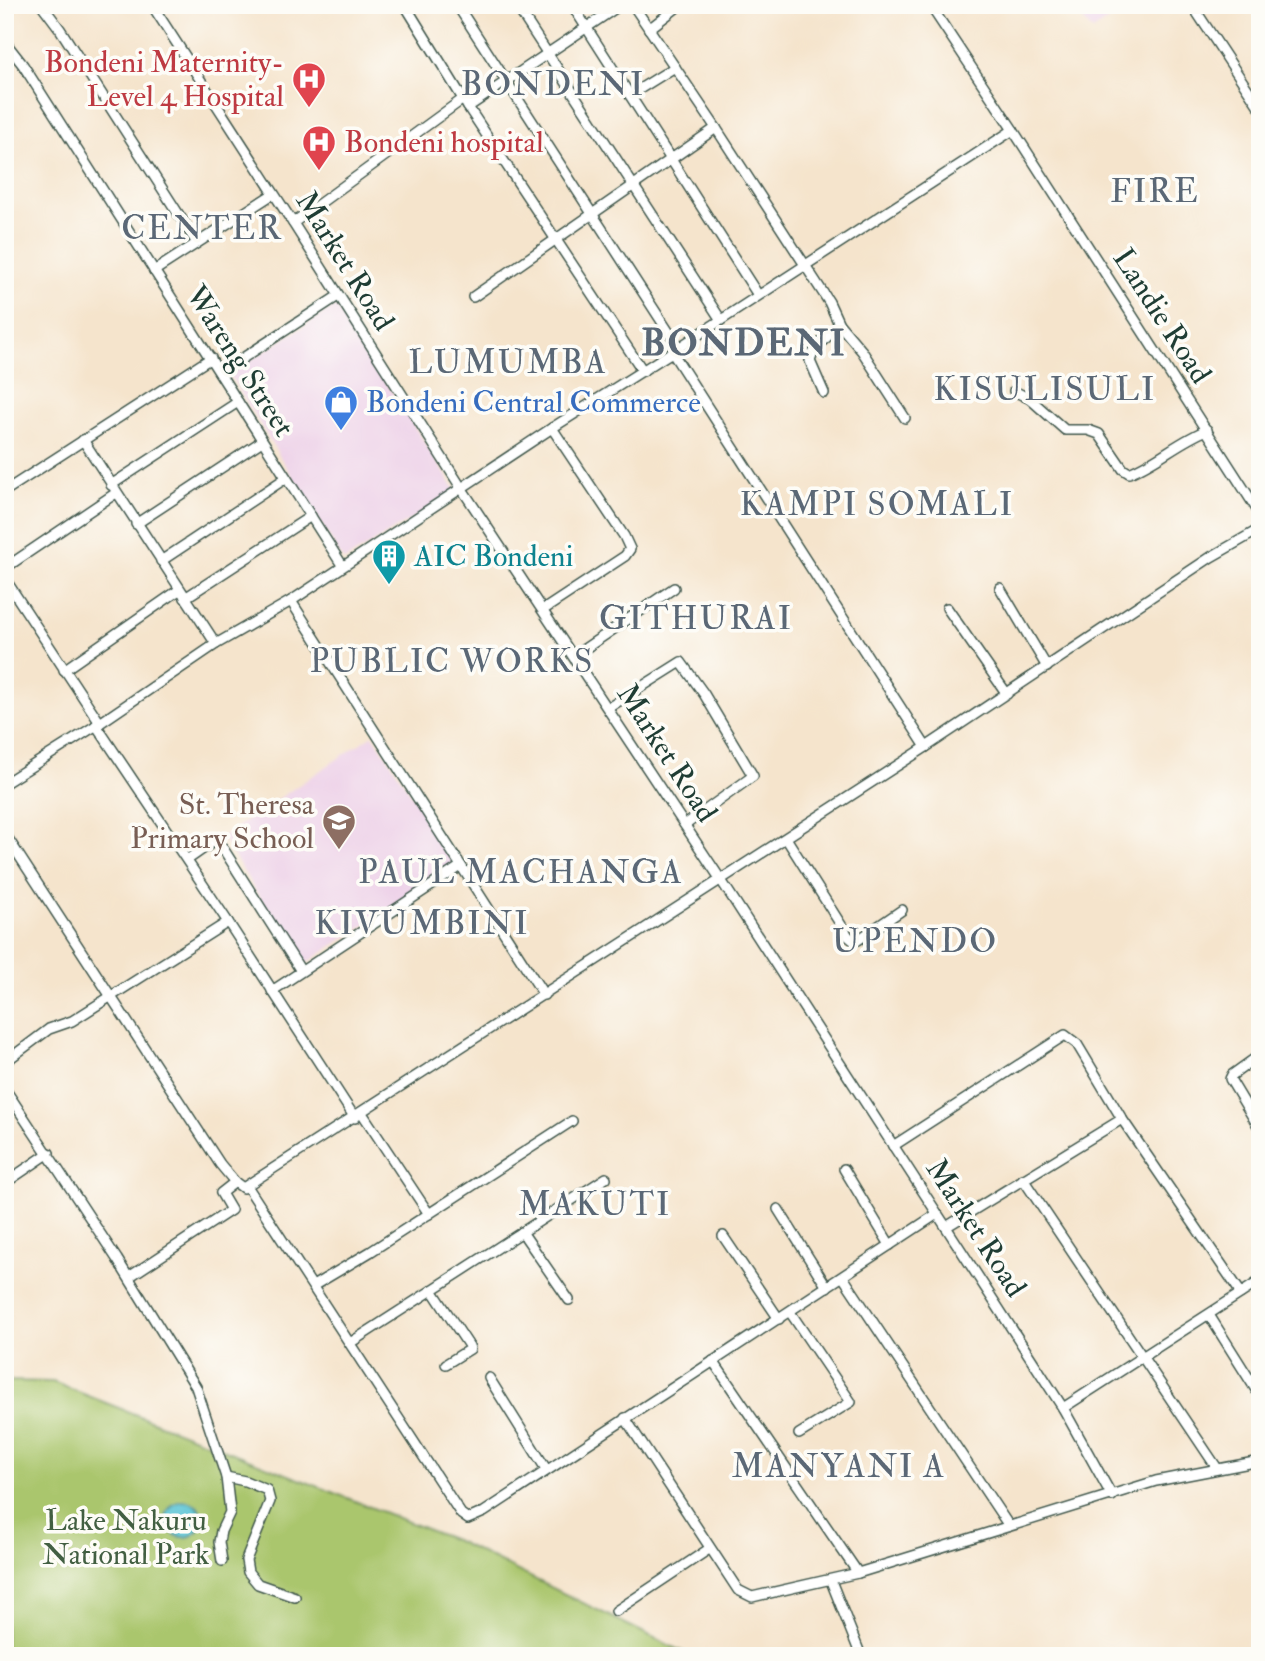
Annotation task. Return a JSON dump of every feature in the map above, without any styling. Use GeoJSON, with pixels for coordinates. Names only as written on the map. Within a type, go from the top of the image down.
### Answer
{"type":"FeatureCollection","features":[{"type":"Feature","properties":{"kind":"street"},"geometry":{"type":"LineString","coordinates":[[42,5],[197,243]]}},
{"type":"Feature","properties":{"kind":"street","name":"Market Road"},"geometry":{"type":"LineString","coordinates":[[152,5],[462,489],[721,880],[1063,1408],[1112,1496]]}},
{"type":"Feature","properties":{"kind":"street"},"geometry":{"type":"LineString","coordinates":[[405,5],[465,103],[643,371]]}},
{"type":"Feature","properties":{"kind":"street"},"geometry":{"type":"LineString","coordinates":[[457,5],[593,213],[926,747]]}},
{"type":"Feature","properties":{"kind":"street"},"geometry":{"type":"LineString","coordinates":[[516,5],[721,320]]}},
{"type":"Feature","properties":{"kind":"street"},"geometry":{"type":"LineString","coordinates":[[572,5],[758,295]]}},
{"type":"Feature","properties":{"kind":"street"},"geometry":{"type":"LineString","coordinates":[[293,223],[465,103],[508,80],[620,5]]}},
{"type":"Feature","properties":{"kind":"street"},"geometry":{"type":"LineString","coordinates":[[633,5],[804,264],[839,324],[862,351],[905,418]]}},
{"type":"Feature","properties":{"kind":"street"},"geometry":{"type":"LineString","coordinates":[[649,29],[680,5]]}},
{"type":"Feature","properties":{"kind":"street","name":"Landie Road"},"geometry":{"type":"LineString","coordinates":[[930,5],[1260,514]]}},
{"type":"Feature","properties":{"kind":"street"},"geometry":{"type":"LineString","coordinates":[[1192,5],[1260,108]]}},
{"type":"Feature","properties":{"kind":"street","name":"Wareng Street"},"geometry":{"type":"LineString","coordinates":[[5,42],[23,65],[342,565]]}},
{"type":"Feature","properties":{"kind":"street"},"geometry":{"type":"LineString","coordinates":[[630,95],[676,67]]}},
{"type":"Feature","properties":{"kind":"street"},"geometry":{"type":"LineString","coordinates":[[473,297],[716,128]]}},
{"type":"Feature","properties":{"kind":"street"},"geometry":{"type":"LineString","coordinates":[[5,783],[216,644],[290,601],[551,428],[676,350],[1013,130]]}},
{"type":"Feature","properties":{"kind":"street"},"geometry":{"type":"LineString","coordinates":[[5,153],[8,171],[5,178]]}},
{"type":"Feature","properties":{"kind":"street"},"geometry":{"type":"LineString","coordinates":[[154,271],[273,194]]}},
{"type":"Feature","properties":{"kind":"street"},"geometry":{"type":"LineString","coordinates":[[220,373],[338,296]]}},
{"type":"Feature","properties":{"kind":"street"},"geometry":{"type":"LineString","coordinates":[[824,393],[810,361],[814,349],[835,331],[839,324]]}},
{"type":"Feature","properties":{"kind":"street"},"geometry":{"type":"LineString","coordinates":[[5,491],[211,358]]}},
{"type":"Feature","properties":{"kind":"street"},"geometry":{"type":"LineString","coordinates":[[1014,391],[1030,400],[1065,430],[1088,430],[1099,434],[1123,469],[1129,473],[1142,468],[1186,439],[1207,430]]}},
{"type":"Feature","properties":{"kind":"street"},"geometry":{"type":"LineString","coordinates":[[5,568],[238,401]]}},
{"type":"Feature","properties":{"kind":"street"},"geometry":{"type":"LineString","coordinates":[[542,610],[625,556],[629,549],[624,536],[551,428]]}},
{"type":"Feature","properties":{"kind":"street"},"geometry":{"type":"LineString","coordinates":[[83,440],[216,644]]}},
{"type":"Feature","properties":{"kind":"street"},"geometry":{"type":"LineString","coordinates":[[136,524],[262,441]]}},
{"type":"Feature","properties":{"kind":"street"},"geometry":{"type":"LineString","coordinates":[[161,561],[286,478]]}},
{"type":"Feature","properties":{"kind":"street"},"geometry":{"type":"LineString","coordinates":[[64,670],[311,516]]}},
{"type":"Feature","properties":{"kind":"street"},"geometry":{"type":"LineString","coordinates":[[228,1188],[247,1186],[359,1116],[1007,694],[1211,557],[1260,529]]}},
{"type":"Feature","properties":{"kind":"street"},"geometry":{"type":"LineString","coordinates":[[5,579],[272,991],[429,1214]]}},
{"type":"Feature","properties":{"kind":"street"},"geometry":{"type":"LineString","coordinates":[[574,656],[674,588]]}},
{"type":"Feature","properties":{"kind":"street"},"geometry":{"type":"LineString","coordinates":[[1000,588],[1048,667]]}},
{"type":"Feature","properties":{"kind":"street"},"geometry":{"type":"LineString","coordinates":[[290,601],[544,995]]}},
{"type":"Feature","properties":{"kind":"street"},"geometry":{"type":"LineString","coordinates":[[947,608],[1007,694]]}},
{"type":"Feature","properties":{"kind":"street"},"geometry":{"type":"LineString","coordinates":[[608,708],[681,662],[704,694],[753,776],[685,825]]}},
{"type":"Feature","properties":{"kind":"street"},"geometry":{"type":"LineString","coordinates":[[5,834],[105,999],[220,1164],[228,1188],[231,1210],[129,1277]]}},
{"type":"Feature","properties":{"kind":"street"},"geometry":{"type":"LineString","coordinates":[[786,838],[848,936],[854,940],[858,940],[902,910]]}},
{"type":"Feature","properties":{"kind":"street"},"geometry":{"type":"LineString","coordinates":[[187,860],[218,839],[301,971]]}},
{"type":"Feature","properties":{"kind":"street"},"geometry":{"type":"LineString","coordinates":[[272,991],[461,866]]}},
{"type":"Feature","properties":{"kind":"street"},"geometry":{"type":"LineString","coordinates":[[5,1062],[49,1029],[72,1021],[228,922]]}},
{"type":"Feature","properties":{"kind":"street"},"geometry":{"type":"LineString","coordinates":[[893,1146],[1065,1035],[1077,1044],[1122,1119],[1241,1293]]}},
{"type":"Feature","properties":{"kind":"street"},"geometry":{"type":"LineString","coordinates":[[1260,1055],[1232,1074],[1230,1079],[1260,1129]]}},
{"type":"Feature","properties":{"kind":"street"},"geometry":{"type":"LineString","coordinates":[[5,1089],[129,1277],[196,1387],[226,1477],[230,1512],[220,1531],[222,1562]]}},
{"type":"Feature","properties":{"kind":"street"},"geometry":{"type":"LineString","coordinates":[[946,1227],[1122,1119]]}},
{"type":"Feature","properties":{"kind":"street"},"geometry":{"type":"LineString","coordinates":[[313,1286],[572,1121]]}},
{"type":"Feature","properties":{"kind":"street"},"geometry":{"type":"LineString","coordinates":[[5,1183],[49,1153]]}},
{"type":"Feature","properties":{"kind":"street"},"geometry":{"type":"LineString","coordinates":[[844,1169],[890,1245]]}},
{"type":"Feature","properties":{"kind":"street"},"geometry":{"type":"LineString","coordinates":[[350,1343],[606,1178]]}},
{"type":"Feature","properties":{"kind":"street"},"geometry":{"type":"LineString","coordinates":[[1023,1179],[1217,1468]]}},
{"type":"Feature","properties":{"kind":"street"},"geometry":{"type":"LineString","coordinates":[[247,1186],[461,1514],[468,1519],[484,1512],[937,1214]]}},
{"type":"Feature","properties":{"kind":"street"},"geometry":{"type":"LineString","coordinates":[[778,1209],[827,1287]]}},
{"type":"Feature","properties":{"kind":"street"},"geometry":{"type":"LineString","coordinates":[[522,1232],[569,1300]]}},
{"type":"Feature","properties":{"kind":"street"},"geometry":{"type":"LineString","coordinates":[[723,1236],[779,1319]]}},
{"type":"Feature","properties":{"kind":"street"},"geometry":{"type":"LineString","coordinates":[[843,1277],[1009,1527]]}},
{"type":"Feature","properties":{"kind":"street"},"geometry":{"type":"LineString","coordinates":[[1063,1408],[1260,1281]]}},
{"type":"Feature","properties":{"kind":"street"},"geometry":{"type":"LineString","coordinates":[[432,1290],[469,1346],[468,1350],[446,1363]]}},
{"type":"Feature","properties":{"kind":"street"},"geometry":{"type":"LineString","coordinates":[[790,1312],[850,1402],[799,1434]]}},
{"type":"Feature","properties":{"kind":"street"},"geometry":{"type":"LineString","coordinates":[[1209,1315],[1260,1396]]}},
{"type":"Feature","properties":{"kind":"street"},"geometry":{"type":"LineString","coordinates":[[713,1361],[858,1573]]}},
{"type":"Feature","properties":{"kind":"street"},"geometry":{"type":"LineString","coordinates":[[489,1378],[546,1469]]}},
{"type":"Feature","properties":{"kind":"street"},"geometry":{"type":"LineString","coordinates":[[625,1418],[738,1590],[752,1597],[831,1581],[1156,1481],[1260,1461]]}},
{"type":"Feature","properties":{"kind":"street"},"geometry":{"type":"LineString","coordinates":[[226,1477],[267,1490],[270,1501],[246,1560],[248,1572],[258,1584],[295,1597]]}},
{"type":"Feature","properties":{"kind":"street"},"geometry":{"type":"LineString","coordinates":[[615,1611],[709,1549]]}},
{"type":"Feature","properties":{"kind":"street"},"geometry":{"type":"LineString","coordinates":[[831,1581],[861,1656]]}},
{"type":"Feature","properties":{"kind":"shaded area"},"geometry":{"type":"Polygon","coordinates":[[[1070,5],[1128,5],[1093,31],[1070,5]]]}},
{"type":"Feature","properties":{"kind":"shaded area","name":"Bondeni Central Commerce"},"geometry":{"type":"Polygon","coordinates":[[[336,306],[456,491],[344,561],[229,374],[336,306]]]}},
{"type":"Feature","properties":{"kind":"shaded area","name":"St. Theresa Primary School"},"geometry":{"type":"Polygon","coordinates":[[[373,735],[457,865],[302,966],[222,837],[373,735]]]}},
{"type":"Feature","properties":{"kind":"green space","name":"Lake Nakuru National Park"},"geometry":{"type":"Polygon","coordinates":[[[5,1381],[53,1382],[459,1542],[691,1656],[5,1656],[5,1381]]]}},
{"type":"Feature","properties":{"kind":"water"},"geometry":{"type":"Polygon","coordinates":[[[184,1501],[197,1506],[202,1519],[197,1532],[184,1537],[171,1532],[166,1519],[171,1506],[184,1501]]]}},
{"type":"Feature","properties":{"kind":"place","name":"Bondeni Maternity- Level 4 Hospital"},"geometry":{"type":"Point","coordinates":[309,109]}},
{"type":"Feature","properties":{"kind":"place","name":"Bondeni hospital"},"geometry":{"type":"Point","coordinates":[319,172]}},
{"type":"Feature","properties":{"kind":"place","name":"Bondeni Central Commerce"},"geometry":{"type":"Point","coordinates":[341,432]}},
{"type":"Feature","properties":{"kind":"place","name":"AIC Bondeni"},"geometry":{"type":"Point","coordinates":[389,586]}},
{"type":"Feature","properties":{"kind":"place","name":"St. Theresa Primary School"},"geometry":{"type":"Point","coordinates":[339,851]}},
{"type":"Feature","properties":{"kind":"district","name":"BONDENI"},"geometry":{"type":"Point","coordinates":[553,84]}},
{"type":"Feature","properties":{"kind":"district","name":"FIRE"},"geometry":{"type":"Point","coordinates":[1155,191]}},
{"type":"Feature","properties":{"kind":"district","name":"CENTER"},"geometry":{"type":"Point","coordinates":[202,228]}},
{"type":"Feature","properties":{"kind":"district","name":"BONDENI"},"geometry":{"type":"Point","coordinates":[744,343]}},
{"type":"Feature","properties":{"kind":"district","name":"LUMUMBA"},"geometry":{"type":"Point","coordinates":[508,362]}},
{"type":"Feature","properties":{"kind":"district","name":"KISULISULI"},"geometry":{"type":"Point","coordinates":[1045,389]}},
{"type":"Feature","properties":{"kind":"district","name":"KAMPI SOMALI"},"geometry":{"type":"Point","coordinates":[877,504]}},
{"type":"Feature","properties":{"kind":"district","name":"GITHURAI"},"geometry":{"type":"Point","coordinates":[696,618]}},
{"type":"Feature","properties":{"kind":"district","name":"PUBLIC WORKS"},"geometry":{"type":"Point","coordinates":[452,661]}},
{"type":"Feature","properties":{"kind":"district","name":"PAUL MACHANGA"},"geometry":{"type":"Point","coordinates":[521,872]}},
{"type":"Feature","properties":{"kind":"district","name":"KIVUMBINI"},"geometry":{"type":"Point","coordinates":[422,923]}},
{"type":"Feature","properties":{"kind":"district","name":"UPENDO"},"geometry":{"type":"Point","coordinates":[915,941]}},
{"type":"Feature","properties":{"kind":"district","name":"MAKUTI"},"geometry":{"type":"Point","coordinates":[595,1204]}},
{"type":"Feature","properties":{"kind":"district","name":"MANYANI A"},"geometry":{"type":"Point","coordinates":[839,1466]}}]}
